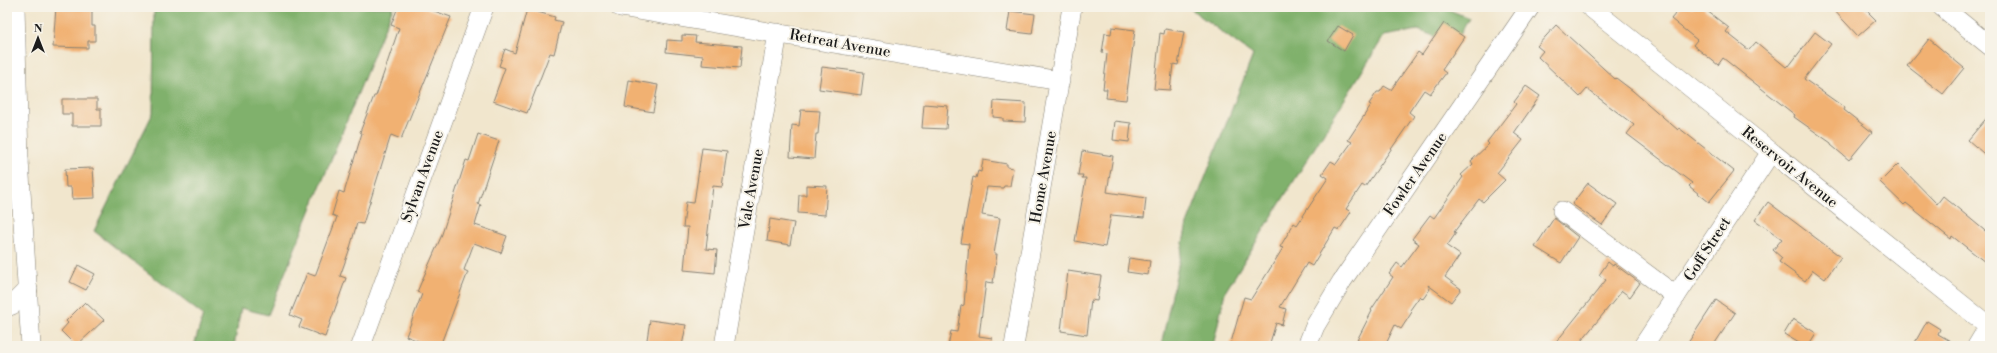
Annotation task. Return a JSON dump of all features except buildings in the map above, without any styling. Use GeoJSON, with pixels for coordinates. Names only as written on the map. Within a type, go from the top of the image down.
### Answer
{"type":"FeatureCollection","features":[{"type":"Feature","properties":{"kind":"street"},"geometry":{"type":"LineString","coordinates":[[15,7],[19,160],[31,346]]}},
{"type":"Feature","properties":{"kind":"street","name":"Sylvan Avenue"},"geometry":{"type":"LineString","coordinates":[[361,346],[484,7]]}},
{"type":"Feature","properties":{"kind":"street","name":"Retreat Avenue"},"geometry":{"type":"LineString","coordinates":[[620,7],[1060,81]]}},
{"type":"Feature","properties":{"kind":"street","name":"Home Avenue"},"geometry":{"type":"LineString","coordinates":[[1014,346],[1072,7]]}},
{"type":"Feature","properties":{"kind":"street","name":"Fowler Avenue"},"geometry":{"type":"LineString","coordinates":[[1307,346],[1315,326],[1342,281],[1530,7]]}},
{"type":"Feature","properties":{"kind":"street","name":"Reservoir Avenue"},"geometry":{"type":"LineString","coordinates":[[1590,7],[1989,327]]}},
{"type":"Feature","properties":{"kind":"street"},"geometry":{"type":"LineString","coordinates":[[1942,7],[1990,46]]}},
{"type":"Feature","properties":{"kind":"street","name":"Vale Avenue"},"geometry":{"type":"LineString","coordinates":[[724,346],[778,33]]}},
{"type":"Feature","properties":{"kind":"street","name":"Goff Street"},"geometry":{"type":"LineString","coordinates":[[1643,346],[1771,152]]}},
{"type":"Feature","properties":{"kind":"street"},"geometry":{"type":"LineString","coordinates":[[7,182],[19,160]]}},
{"type":"Feature","properties":{"kind":"street"},"geometry":{"type":"LineString","coordinates":[[1562,211],[1676,296]]}},
{"type":"Feature","properties":{"kind":"street"},"geometry":{"type":"LineString","coordinates":[[7,307],[12,305],[28,289]]}},
{"type":"Feature","properties":{"kind":"street"},"geometry":{"type":"LineString","coordinates":[[1977,346],[1989,327]]}},
{"type":"Feature","properties":{"kind":"green space"},"geometry":{"type":"Polygon","coordinates":[[[154,7],[393,7],[268,315],[241,308],[234,346],[194,346],[203,315],[94,231],[153,113],[154,7]]]}},
{"type":"Feature","properties":{"kind":"green space"},"geometry":{"type":"Polygon","coordinates":[[[1188,7],[1442,7],[1469,18],[1455,44],[1418,30],[1384,36],[1225,292],[1213,346],[1161,346],[1187,224],[1253,55],[1188,7]]]}}]}
